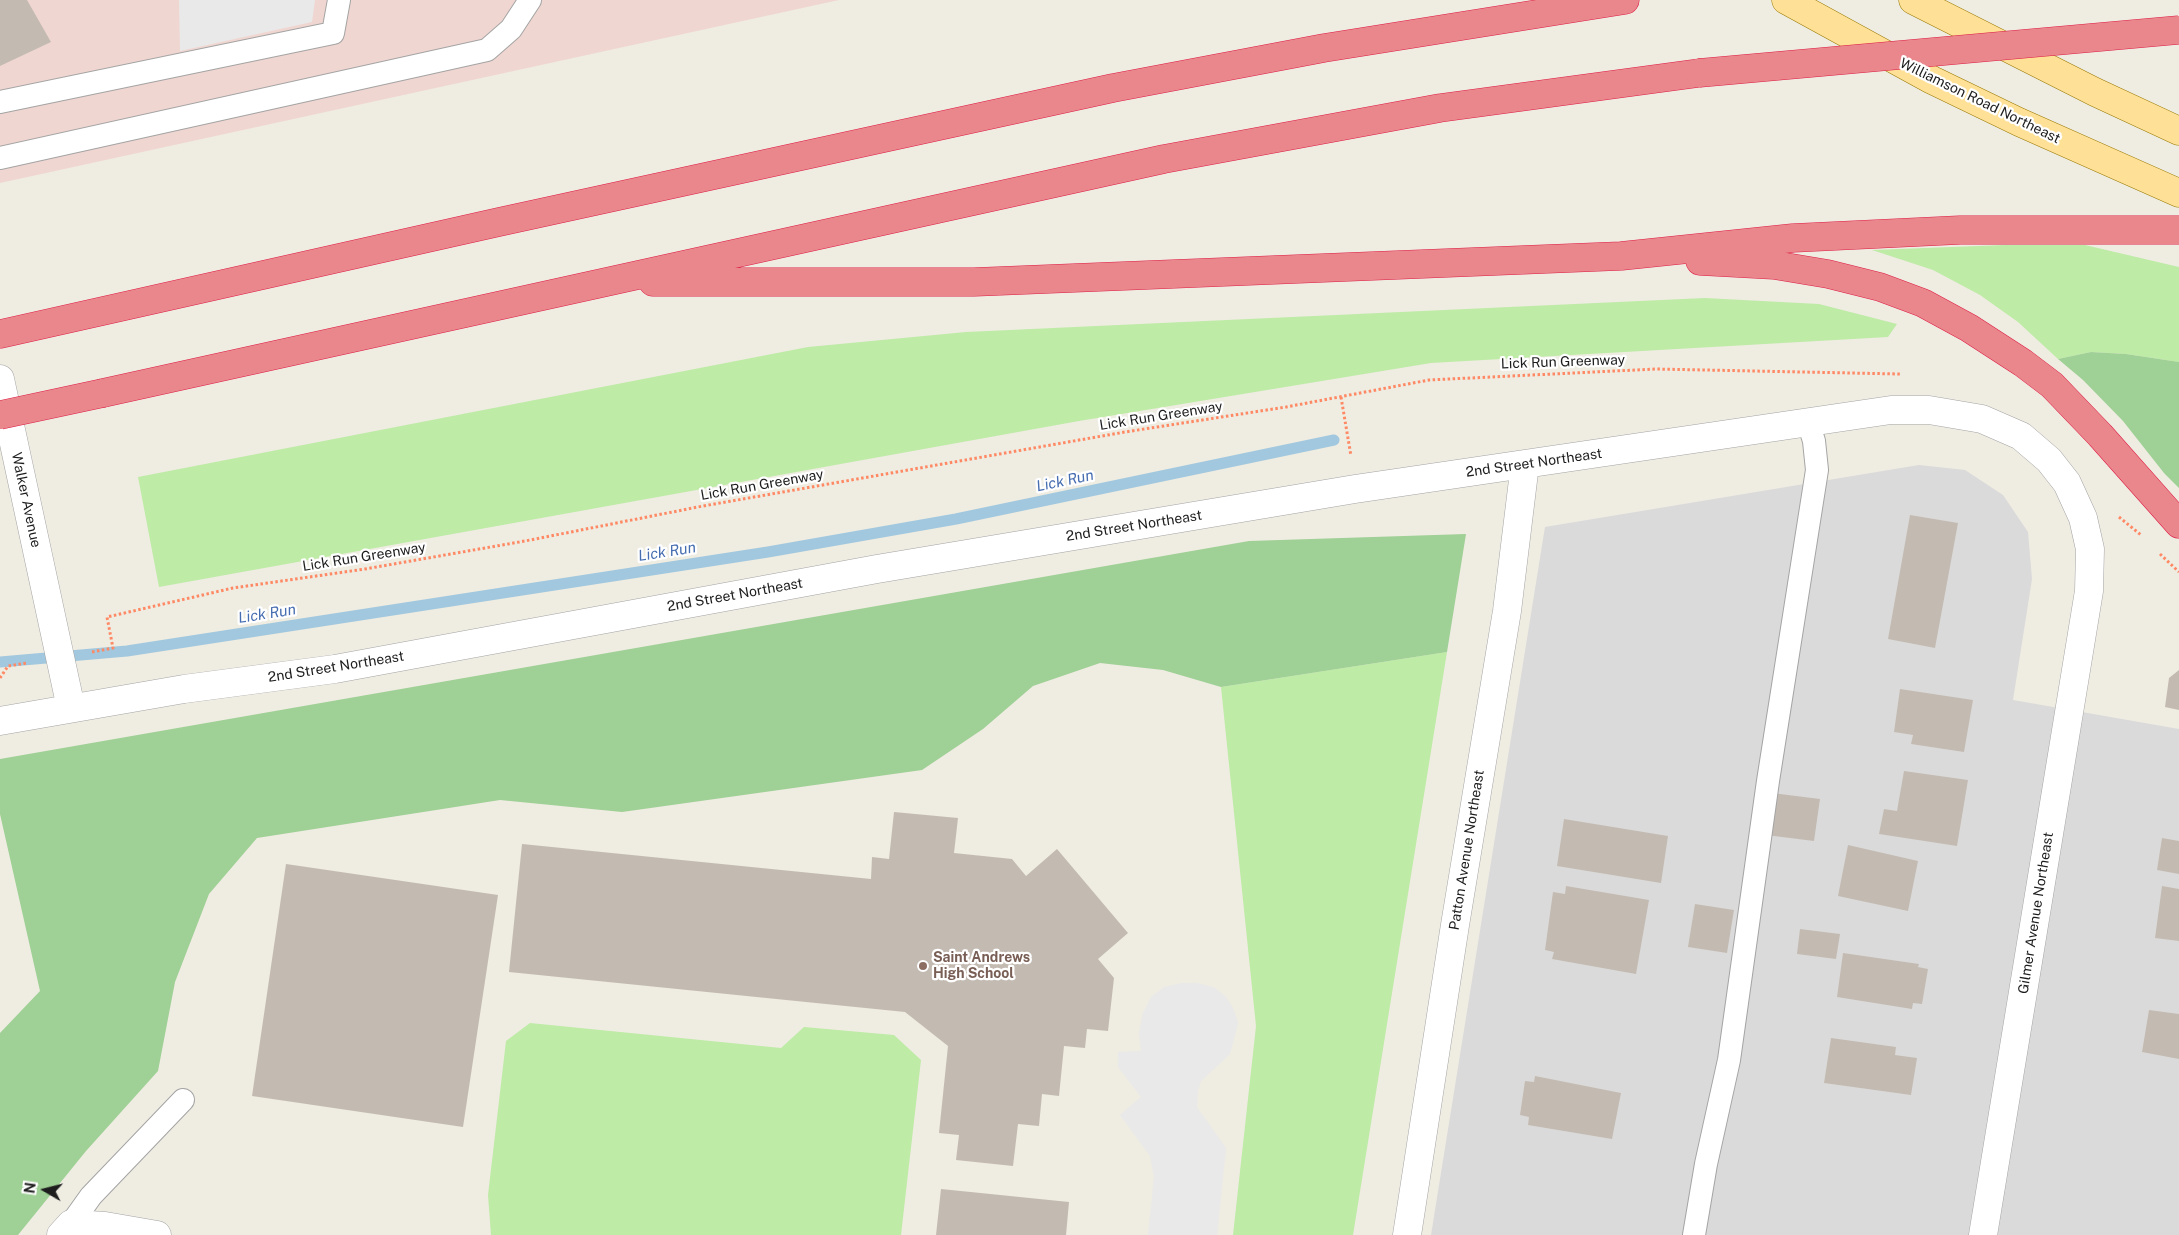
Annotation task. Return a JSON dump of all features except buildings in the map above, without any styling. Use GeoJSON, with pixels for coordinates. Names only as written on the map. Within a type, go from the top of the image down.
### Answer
{"type":"FeatureCollection","features":[{"type":"Feature","properties":{"kind":"highway"},"geometry":{"type":"LineString","coordinates":[[0,334],[499,222],[1113,88],[1324,48],[1625,0]]}},
{"type":"Feature","properties":{"kind":"highway"},"geometry":{"type":"LineString","coordinates":[[0,415],[1164,158],[1440,108],[1699,73],[2179,30]]}},
{"type":"Feature","properties":{"kind":"highway"},"geometry":{"type":"LineString","coordinates":[[599,282],[974,282],[1621,256],[1793,238],[1940,231],[2179,230]]}},
{"type":"Feature","properties":{"kind":"highway"},"geometry":{"type":"LineString","coordinates":[[1621,256],[1774,265],[1828,274],[1880,287],[1923,303],[1969,328],[2023,363],[2052,385],[2100,435],[2179,524]]}},
{"type":"Feature","properties":{"kind":"main road","name":"Williamson Road Northeast"},"geometry":{"type":"LineString","coordinates":[[1786,0],[1932,80],[2028,126],[2179,193]]}},
{"type":"Feature","properties":{"kind":"main road"},"geometry":{"type":"LineString","coordinates":[[1913,0],[2095,92],[2179,131]]}},
{"type":"Feature","properties":{"kind":"street","name":"Walker Avenue"},"geometry":{"type":"LineString","coordinates":[[0,379],[71,708]]}},
{"type":"Feature","properties":{"kind":"street","name":"2nd Street Northeast"},"geometry":{"type":"LineString","coordinates":[[0,721],[184,689],[336,669],[877,568],[1355,489],[1891,410],[1929,410],[1982,419],[2021,436],[2049,460],[2067,483],[2084,518],[2090,550],[2089,591]]}},
{"type":"Feature","properties":{"kind":"street","name":"Patton Avenue Northeast"},"geometry":{"type":"LineString","coordinates":[[1407,1235],[1455,925],[1507,612],[1525,464]]}},
{"type":"Feature","properties":{"kind":"street","name":"Gilmer Avenue Northeast"},"geometry":{"type":"LineString","coordinates":[[1982,1235],[2089,591]]}},
{"type":"Feature","properties":{"kind":"street"},"geometry":{"type":"LineString","coordinates":[[66,1230],[105,1226],[157,1235]]}},
{"type":"Feature","properties":{"kind":"lane"},"geometry":{"type":"LineString","coordinates":[[0,102],[333,33],[339,0]]}},
{"type":"Feature","properties":{"kind":"lane"},"geometry":{"type":"LineString","coordinates":[[0,158],[487,50],[511,30],[530,0]]}},
{"type":"Feature","properties":{"kind":"lane"},"geometry":{"type":"LineString","coordinates":[[1694,1235],[1706,1164],[1729,1060],[1768,781],[1817,470],[1814,441],[1808,422]]}},
{"type":"Feature","properties":{"kind":"lane"},"geometry":{"type":"LineString","coordinates":[[66,1230],[92,1196],[183,1100]]}},
{"type":"Feature","properties":{"kind":"path","name":"Lick Run Greenway"},"geometry":{"type":"LineString","coordinates":[[113,648],[108,617],[233,588],[384,566],[525,541],[712,504],[1428,380],[1656,369],[1903,374]]}},
{"type":"Feature","properties":{"kind":"path"},"geometry":{"type":"LineString","coordinates":[[1341,396],[1351,458]]}},
{"type":"Feature","properties":{"kind":"path"},"geometry":{"type":"LineString","coordinates":[[2116,510],[2120,517],[2143,538]]}},
{"type":"Feature","properties":{"kind":"path"},"geometry":{"type":"LineString","coordinates":[[2155,549],[2179,572]]}},
{"type":"Feature","properties":{"kind":"path"},"geometry":{"type":"LineString","coordinates":[[0,678],[8,666]]}},
{"type":"Feature","properties":{"kind":"shaded area"},"geometry":{"type":"Polygon","coordinates":[[[0,0],[839,0],[0,183],[0,0]]]}},
{"type":"Feature","properties":{"kind":"shaded area"},"geometry":{"type":"Polygon","coordinates":[[[179,0],[315,0],[312,22],[180,51],[179,0]]]}},
{"type":"Feature","properties":{"kind":"shaded area"},"geometry":{"type":"Polygon","coordinates":[[[1919,465],[1965,470],[2003,495],[2028,532],[2032,579],[2013,700],[2179,729],[2179,1235],[1431,1235],[1545,527],[1919,465]]]}},
{"type":"Feature","properties":{"kind":"shaded area"},"geometry":{"type":"Polygon","coordinates":[[[1182,983],[1198,983],[1215,988],[1226,997],[1233,1008],[1238,1023],[1230,1054],[1201,1081],[1198,1091],[1197,1107],[1226,1148],[1217,1235],[1148,1235],[1154,1177],[1150,1156],[1120,1115],[1141,1097],[1118,1067],[1118,1052],[1141,1051],[1139,1033],[1143,1013],[1151,997],[1164,987],[1182,983]]]}},
{"type":"Feature","properties":{"kind":"green space"},"geometry":{"type":"Polygon","coordinates":[[[2004,245],[2085,245],[2179,267],[2179,362],[2126,354],[2091,352],[2058,359],[2018,322],[1980,295],[1933,270],[1872,250],[2004,245]]]}},
{"type":"Feature","properties":{"kind":"green space"},"geometry":{"type":"Polygon","coordinates":[[[1705,298],[1819,304],[1897,324],[1888,337],[1431,363],[1079,421],[159,587],[138,477],[808,347],[966,332],[1705,298]]]}},
{"type":"Feature","properties":{"kind":"green space"},"geometry":{"type":"Polygon","coordinates":[[[2091,352],[2126,354],[2179,362],[2179,488],[2164,473],[2123,421],[2083,380],[2058,359],[2091,352]]]}},
{"type":"Feature","properties":{"kind":"green space"},"geometry":{"type":"Polygon","coordinates":[[[1466,534],[1447,652],[1221,687],[1163,670],[1100,663],[1033,686],[983,729],[922,770],[622,812],[500,800],[257,838],[209,894],[175,982],[158,1071],[86,1151],[18,1235],[0,1235],[0,1033],[40,991],[0,814],[0,759],[1249,541],[1466,534]]]}},
{"type":"Feature","properties":{"kind":"green space"},"geometry":{"type":"Polygon","coordinates":[[[1447,652],[1353,1235],[1233,1235],[1256,1026],[1221,687],[1447,652]]]}},
{"type":"Feature","properties":{"kind":"green space"},"geometry":{"type":"Polygon","coordinates":[[[530,1023],[781,1048],[804,1027],[894,1035],[921,1060],[901,1235],[491,1235],[488,1195],[506,1041],[530,1023]]]}},
{"type":"Feature","properties":{"kind":"waterway","name":"Lick Run"},"geometry":{"type":"LineString","coordinates":[[0,662],[127,651],[768,552],[956,519],[1334,440]]}},
{"type":"Feature","properties":{"kind":"place","name":"Saint Andrews High School"},"geometry":{"type":"Point","coordinates":[923,966]}}]}
